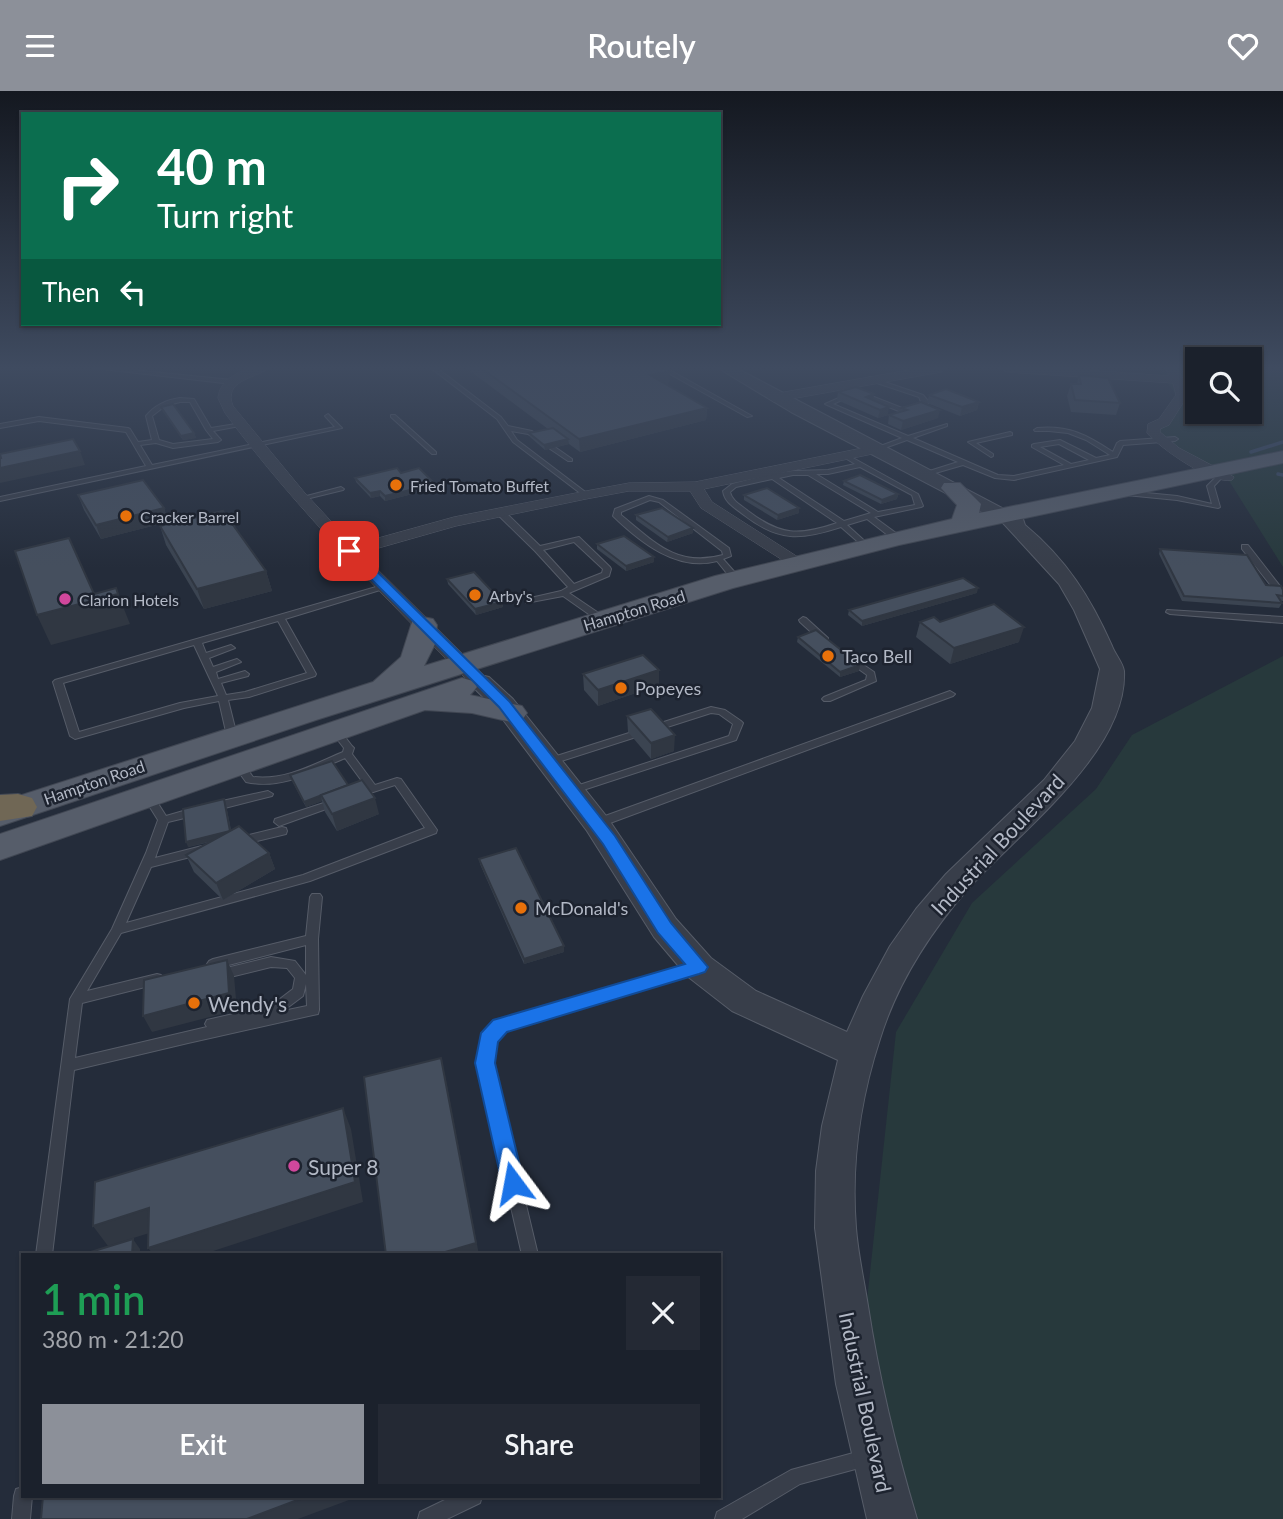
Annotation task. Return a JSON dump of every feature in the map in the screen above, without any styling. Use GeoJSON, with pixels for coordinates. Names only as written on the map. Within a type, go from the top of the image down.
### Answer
{"type":"FeatureCollection","features":[{"type":"Feature","properties":{"kind":"main road"},"geometry":{"type":"LineString","coordinates":[[1181,448],[1220,458],[1261,462]]}},
{"type":"Feature","properties":{"kind":"main road"},"geometry":{"type":"LineString","coordinates":[[1178,479],[1186,465],[1181,448]]}},
{"type":"Feature","properties":{"kind":"main road","name":"Hampton Road"},"geometry":{"type":"LineString","coordinates":[[6,810],[235,750],[374,691],[471,672],[1101,495],[1178,479],[1226,473],[1283,457]]}},
{"type":"Feature","properties":{"kind":"main road"},"geometry":{"type":"LineString","coordinates":[[952,488],[968,504],[967,517],[961,524]]}},
{"type":"Feature","properties":{"kind":"main road","name":"Hampton Road"},"geometry":{"type":"LineString","coordinates":[[0,847],[155,808],[235,750],[341,742],[471,672],[727,569],[795,563],[961,524],[1062,514],[1101,495]]}},
{"type":"Feature","properties":{"kind":"main road"},"geometry":{"type":"LineString","coordinates":[[374,691],[410,666],[418,655],[423,625]]}},
{"type":"Feature","properties":{"kind":"main road"},"geometry":{"type":"LineString","coordinates":[[415,703],[464,703],[511,713]]}},
{"type":"Feature","properties":{"kind":"street"},"geometry":{"type":"LineString","coordinates":[[249,435],[349,551],[511,713],[597,824],[665,928],[699,967],[744,1001],[770,1015],[857,1052]]}},
{"type":"Feature","properties":{"kind":"street","name":"Industrial Boulevard"},"geometry":{"type":"LineString","coordinates":[[848,435],[1010,521],[1043,549],[1068,582],[1112,669],[1101,720],[1071,765],[955,884],[907,946],[877,997],[857,1052],[845,1098],[837,1147],[835,1219],[850,1337],[874,1457],[892,1519]]}},
{"type":"Feature","properties":{"kind":"street"},"geometry":{"type":"LineString","coordinates":[[1156,435],[1159,440],[1181,448],[1226,473]]}},
{"type":"Feature","properties":{"kind":"street"},"geometry":{"type":"LineString","coordinates":[[1172,435],[1181,448]]}},
{"type":"Feature","properties":{"kind":"street"},"geometry":{"type":"LineString","coordinates":[[349,551],[500,512],[586,495],[649,492],[695,486],[768,474],[877,449]]}},
{"type":"Feature","properties":{"kind":"street"},"geometry":{"type":"LineString","coordinates":[[695,486],[706,505],[795,563]]}},
{"type":"Feature","properties":{"kind":"lane"},"geometry":{"type":"LineString","coordinates":[[131,435],[150,468]]}},
{"type":"Feature","properties":{"kind":"lane"},"geometry":{"type":"LineString","coordinates":[[154,435],[156,441]]}},
{"type":"Feature","properties":{"kind":"lane"},"geometry":{"type":"LineString","coordinates":[[136,444],[156,441],[173,446],[218,440],[213,435]]}},
{"type":"Feature","properties":{"kind":"lane"},"geometry":{"type":"LineString","coordinates":[[0,499],[308,435]]}},
{"type":"Feature","properties":{"kind":"lane"},"geometry":{"type":"LineString","coordinates":[[414,435],[434,453]]}},
{"type":"Feature","properties":{"kind":"lane"},"geometry":{"type":"LineString","coordinates":[[511,435],[515,441],[586,495]]}},
{"type":"Feature","properties":{"kind":"lane"},"geometry":{"type":"LineString","coordinates":[[534,435],[570,460]]}},
{"type":"Feature","properties":{"kind":"lane"},"geometry":{"type":"LineString","coordinates":[[899,435],[1003,478],[1021,470],[1070,466],[1115,456]]}},
{"type":"Feature","properties":{"kind":"lane"},"geometry":{"type":"LineString","coordinates":[[877,449],[917,435]]}},
{"type":"Feature","properties":{"kind":"lane"},"geometry":{"type":"LineString","coordinates":[[1065,435],[1115,456]]}},
{"type":"Feature","properties":{"kind":"lane"},"geometry":{"type":"LineString","coordinates":[[1013,436],[985,441],[985,447],[994,454],[971,442],[1013,436]]}},
{"type":"Feature","properties":{"kind":"lane"},"geometry":{"type":"LineString","coordinates":[[1115,456],[1120,443],[1159,440]]}},
{"type":"Feature","properties":{"kind":"lane"},"geometry":{"type":"LineString","coordinates":[[1070,466],[1034,446],[1060,442],[1097,461]]}},
{"type":"Feature","properties":{"kind":"lane"},"geometry":{"type":"LineString","coordinates":[[844,455],[915,494],[919,506],[803,536],[788,536],[774,531],[728,499],[726,491],[734,485],[768,474],[809,473],[859,465]]}},
{"type":"Feature","properties":{"kind":"lane"},"geometry":{"type":"LineString","coordinates":[[925,474],[963,463]]}},
{"type":"Feature","properties":{"kind":"lane"},"geometry":{"type":"LineString","coordinates":[[809,473],[873,516],[897,538]]}},
{"type":"Feature","properties":{"kind":"lane"},"geometry":{"type":"LineString","coordinates":[[1101,495],[1163,496],[1216,507],[1210,487],[1226,473]]}},
{"type":"Feature","properties":{"kind":"lane"},"geometry":{"type":"LineString","coordinates":[[768,474],[837,519],[865,545]]}},
{"type":"Feature","properties":{"kind":"lane"},"geometry":{"type":"LineString","coordinates":[[302,498],[341,489]]}},
{"type":"Feature","properties":{"kind":"lane"},"geometry":{"type":"LineString","coordinates":[[649,492],[726,550],[727,569],[704,562],[675,559],[617,516],[618,511],[649,492]]}},
{"type":"Feature","properties":{"kind":"lane"},"geometry":{"type":"LineString","coordinates":[[500,512],[572,586]]}},
{"type":"Feature","properties":{"kind":"lane"},"geometry":{"type":"LineString","coordinates":[[529,601],[564,593],[572,586],[599,578],[606,574],[607,569],[576,539],[538,549]]}},
{"type":"Feature","properties":{"kind":"lane"},"geometry":{"type":"LineString","coordinates":[[1245,547],[1283,595]]}},
{"type":"Feature","properties":{"kind":"lane"},"geometry":{"type":"LineString","coordinates":[[280,618],[312,674],[246,695],[183,705],[75,736],[58,682],[386,587]]}},
{"type":"Feature","properties":{"kind":"lane"},"geometry":{"type":"LineString","coordinates":[[564,593],[603,620]]}},
{"type":"Feature","properties":{"kind":"lane"},"geometry":{"type":"LineString","coordinates":[[1170,612],[1283,620]]}},
{"type":"Feature","properties":{"kind":"lane"},"geometry":{"type":"LineString","coordinates":[[803,619],[812,630],[832,645]]}},
{"type":"Feature","properties":{"kind":"lane"},"geometry":{"type":"LineString","coordinates":[[276,635],[288,632]]}},
{"type":"Feature","properties":{"kind":"lane"},"geometry":{"type":"LineString","coordinates":[[197,642],[223,698],[235,750]]}},
{"type":"Feature","properties":{"kind":"lane"},"geometry":{"type":"LineString","coordinates":[[284,648],[296,645]]}},
{"type":"Feature","properties":{"kind":"lane"},"geometry":{"type":"LineString","coordinates":[[205,656],[231,648]]}},
{"type":"Feature","properties":{"kind":"lane"},"geometry":{"type":"LineString","coordinates":[[827,699],[871,681],[871,674],[841,652]]}},
{"type":"Feature","properties":{"kind":"lane"},"geometry":{"type":"LineString","coordinates":[[292,659],[303,656]]}},
{"type":"Feature","properties":{"kind":"lane"},"geometry":{"type":"LineString","coordinates":[[211,671],[237,662]]}},
{"type":"Feature","properties":{"kind":"lane"},"geometry":{"type":"LineString","coordinates":[[216,683],[245,674]]}},
{"type":"Feature","properties":{"kind":"lane"},"geometry":{"type":"LineString","coordinates":[[597,824],[950,694]]}},
{"type":"Feature","properties":{"kind":"lane"},"geometry":{"type":"LineString","coordinates":[[548,762],[711,710],[722,712],[738,723],[733,738],[571,791]]}},
{"type":"Feature","properties":{"kind":"lane"},"geometry":{"type":"LineString","coordinates":[[117,930],[306,878],[432,830],[397,781],[367,791],[341,742]]}},
{"type":"Feature","properties":{"kind":"lane"},"geometry":{"type":"LineString","coordinates":[[44,1253],[76,999],[117,930],[146,864],[155,808],[268,794]]}},
{"type":"Feature","properties":{"kind":"lane"},"geometry":{"type":"LineString","coordinates":[[228,844],[281,826],[349,797]]}},
{"type":"Feature","properties":{"kind":"lane"},"geometry":{"type":"LineString","coordinates":[[146,864],[214,847]]}},
{"type":"Feature","properties":{"kind":"lane"},"geometry":{"type":"LineString","coordinates":[[68,1066],[313,1010],[312,939],[316,897]]}},
{"type":"Feature","properties":{"kind":"lane"},"geometry":{"type":"LineString","coordinates":[[188,1037],[210,1025],[276,1009],[299,992],[301,977],[291,964],[271,962],[202,973],[312,939]]}},
{"type":"Feature","properties":{"kind":"lane"},"geometry":{"type":"LineString","coordinates":[[530,1253],[485,1063],[488,1039],[500,1026],[699,967]]}},
{"type":"Feature","properties":{"kind":"lane"},"geometry":{"type":"LineString","coordinates":[[76,999],[173,975]]}},
{"type":"Feature","properties":{"kind":"lane"},"geometry":{"type":"LineString","coordinates":[[724,1519],[797,1476],[874,1457]]}},
{"type":"Feature","properties":{"kind":"lane"},"geometry":{"type":"LineString","coordinates":[[21,1519],[23,1498]]}},
{"type":"Feature","properties":{"kind":"lane"},"geometry":{"type":"LineString","coordinates":[[427,1519],[469,1498]]}},
{"type":"Feature","properties":{"kind":"shaded area"},"geometry":{"type":"Polygon","coordinates":[[[1152,435],[1283,435],[1283,567],[1226,476],[1152,435]]]}},
{"type":"Feature","properties":{"kind":"shaded area"},"geometry":{"type":"Polygon","coordinates":[[[1283,656],[1283,1519],[902,1519],[864,1328],[896,1032],[972,903],[1096,789],[1132,735],[1283,656]]]}},
{"type":"Feature","properties":{"kind":"building"},"geometry":{"type":"Polygon","coordinates":[[[531,435],[562,435],[568,439],[544,445],[531,435]]]}},
{"type":"Feature","properties":{"kind":"building"},"geometry":{"type":"Polygon","coordinates":[[[573,435],[597,435],[579,439],[573,435]]]}},
{"type":"Feature","properties":{"kind":"building"},"geometry":{"type":"Polygon","coordinates":[[[73,439],[80,451],[0,468],[0,454],[73,439]]]}},
{"type":"Feature","properties":{"kind":"building","name":"Fried Tomato Buffet"},"geometry":{"type":"Polygon","coordinates":[[[397,468],[401,473],[419,468],[435,484],[385,496],[380,491],[370,493],[355,478],[397,468]]]}},
{"type":"Feature","properties":{"kind":"building"},"geometry":{"type":"Polygon","coordinates":[[[860,475],[898,494],[882,500],[844,481],[860,475]]]}},
{"type":"Feature","properties":{"kind":"building"},"geometry":{"type":"Polygon","coordinates":[[[143,480],[164,508],[96,525],[78,495],[143,480]]]}},
{"type":"Feature","properties":{"kind":"building"},"geometry":{"type":"Polygon","coordinates":[[[767,488],[799,508],[778,515],[744,495],[767,488]]]}},
{"type":"Feature","properties":{"kind":"building"},"geometry":{"type":"Polygon","coordinates":[[[662,508],[693,528],[668,537],[636,515],[662,508]]]}},
{"type":"Feature","properties":{"kind":"building"},"geometry":{"type":"Polygon","coordinates":[[[223,511],[266,571],[197,589],[160,526],[223,511]]]}},
{"type":"Feature","properties":{"kind":"building"},"geometry":{"type":"Polygon","coordinates":[[[624,536],[654,557],[626,566],[597,544],[624,536]]]}},
{"type":"Feature","properties":{"kind":"building"},"geometry":{"type":"Polygon","coordinates":[[[69,538],[94,594],[116,588],[118,594],[37,615],[15,551],[69,538]]]}},
{"type":"Feature","properties":{"kind":"building"},"geometry":{"type":"Polygon","coordinates":[[[1160,549],[1247,555],[1266,585],[1281,586],[1283,596],[1277,595],[1282,603],[1184,596],[1160,549]]]}},
{"type":"Feature","properties":{"kind":"building","name":"Arby's"},"geometry":{"type":"Polygon","coordinates":[[[474,572],[502,602],[475,609],[447,579],[474,572]]]}},
{"type":"Feature","properties":{"kind":"building"},"geometry":{"type":"Polygon","coordinates":[[[963,578],[978,588],[862,621],[849,610],[963,578]]]}},
{"type":"Feature","properties":{"kind":"building"},"geometry":{"type":"Polygon","coordinates":[[[994,604],[1024,627],[954,648],[920,622],[934,617],[940,622],[994,604]]]}},
{"type":"Feature","properties":{"kind":"building","name":"Taco Bell"},"geometry":{"type":"Polygon","coordinates":[[[816,630],[860,665],[840,672],[798,637],[816,630]]]}},
{"type":"Feature","properties":{"kind":"building"},"geometry":{"type":"Polygon","coordinates":[[[643,655],[659,670],[598,690],[583,674],[643,655]]]}},
{"type":"Feature","properties":{"kind":"building"},"geometry":{"type":"Polygon","coordinates":[[[651,709],[675,735],[651,743],[627,716],[651,709]]]}},
{"type":"Feature","properties":{"kind":"building"},"geometry":{"type":"Polygon","coordinates":[[[332,761],[348,785],[304,802],[290,775],[332,761]]]}},
{"type":"Feature","properties":{"kind":"building"},"geometry":{"type":"Polygon","coordinates":[[[362,780],[375,798],[332,814],[321,795],[362,780]]]}},
{"type":"Feature","properties":{"kind":"building"},"geometry":{"type":"Polygon","coordinates":[[[224,799],[230,831],[186,842],[183,809],[224,799]]]}},
{"type":"Feature","properties":{"kind":"building"},"geometry":{"type":"Polygon","coordinates":[[[239,826],[269,853],[216,883],[186,855],[239,826]]]}},
{"type":"Feature","properties":{"kind":"building","name":"McDonald's"},"geometry":{"type":"Polygon","coordinates":[[[516,848],[564,946],[524,959],[479,859],[516,848]]]}},
{"type":"Feature","properties":{"kind":"building"},"geometry":{"type":"Polygon","coordinates":[[[227,960],[229,993],[143,1016],[144,980],[227,960]]]}},
{"type":"Feature","properties":{"kind":"building"},"geometry":{"type":"Polygon","coordinates":[[[441,1058],[476,1243],[442,1253],[386,1253],[364,1077],[441,1058]]]}},
{"type":"Feature","properties":{"kind":"building","name":"Super 8"},"geometry":{"type":"Polygon","coordinates":[[[343,1108],[355,1182],[148,1248],[149,1208],[93,1226],[95,1182],[343,1108]]]}},
{"type":"Feature","properties":{"kind":"building"},"geometry":{"type":"Polygon","coordinates":[[[133,1239],[132,1253],[88,1253],[133,1239]]]}},
{"type":"Feature","properties":{"kind":"building"},"geometry":{"type":"Polygon","coordinates":[[[43,1498],[303,1498],[247,1519],[41,1519],[43,1498]]]}},
{"type":"Feature","properties":{"kind":"waterway"},"geometry":{"type":"LineString","coordinates":[[1251,452],[1283,442]]}},
{"type":"Feature","properties":{"kind":"waterway"},"geometry":{"type":"LineString","coordinates":[[1278,474],[1283,475]]}},
{"type":"Feature","properties":{"kind":"place","name":"Fried Tomato Buffet"},"geometry":{"type":"Point","coordinates":[396,485]}},
{"type":"Feature","properties":{"kind":"place","name":"Cracker Barrel"},"geometry":{"type":"Point","coordinates":[126,516]}},
{"type":"Feature","properties":{"kind":"place","name":"Arby's"},"geometry":{"type":"Point","coordinates":[475,595]}},
{"type":"Feature","properties":{"kind":"place","name":"Clarion Hotels"},"geometry":{"type":"Point","coordinates":[65,599]}},
{"type":"Feature","properties":{"kind":"place","name":"Taco Bell"},"geometry":{"type":"Point","coordinates":[828,656]}},
{"type":"Feature","properties":{"kind":"place","name":"Popeyes"},"geometry":{"type":"Point","coordinates":[621,688]}},
{"type":"Feature","properties":{"kind":"place","name":"McDonald's"},"geometry":{"type":"Point","coordinates":[521,908]}},
{"type":"Feature","properties":{"kind":"place","name":"Wendy's"},"geometry":{"type":"Point","coordinates":[194,1003]}},
{"type":"Feature","properties":{"kind":"place","name":"Super 8"},"geometry":{"type":"Point","coordinates":[294,1166]}},
{"type":"Feature","properties":{"kind":"route"},"geometry":{"type":"LineString","coordinates":[[349,551],[504,704],[609,840],[665,928],[699,967],[500,1026],[488,1039],[485,1063],[513,1183]]}}]}
